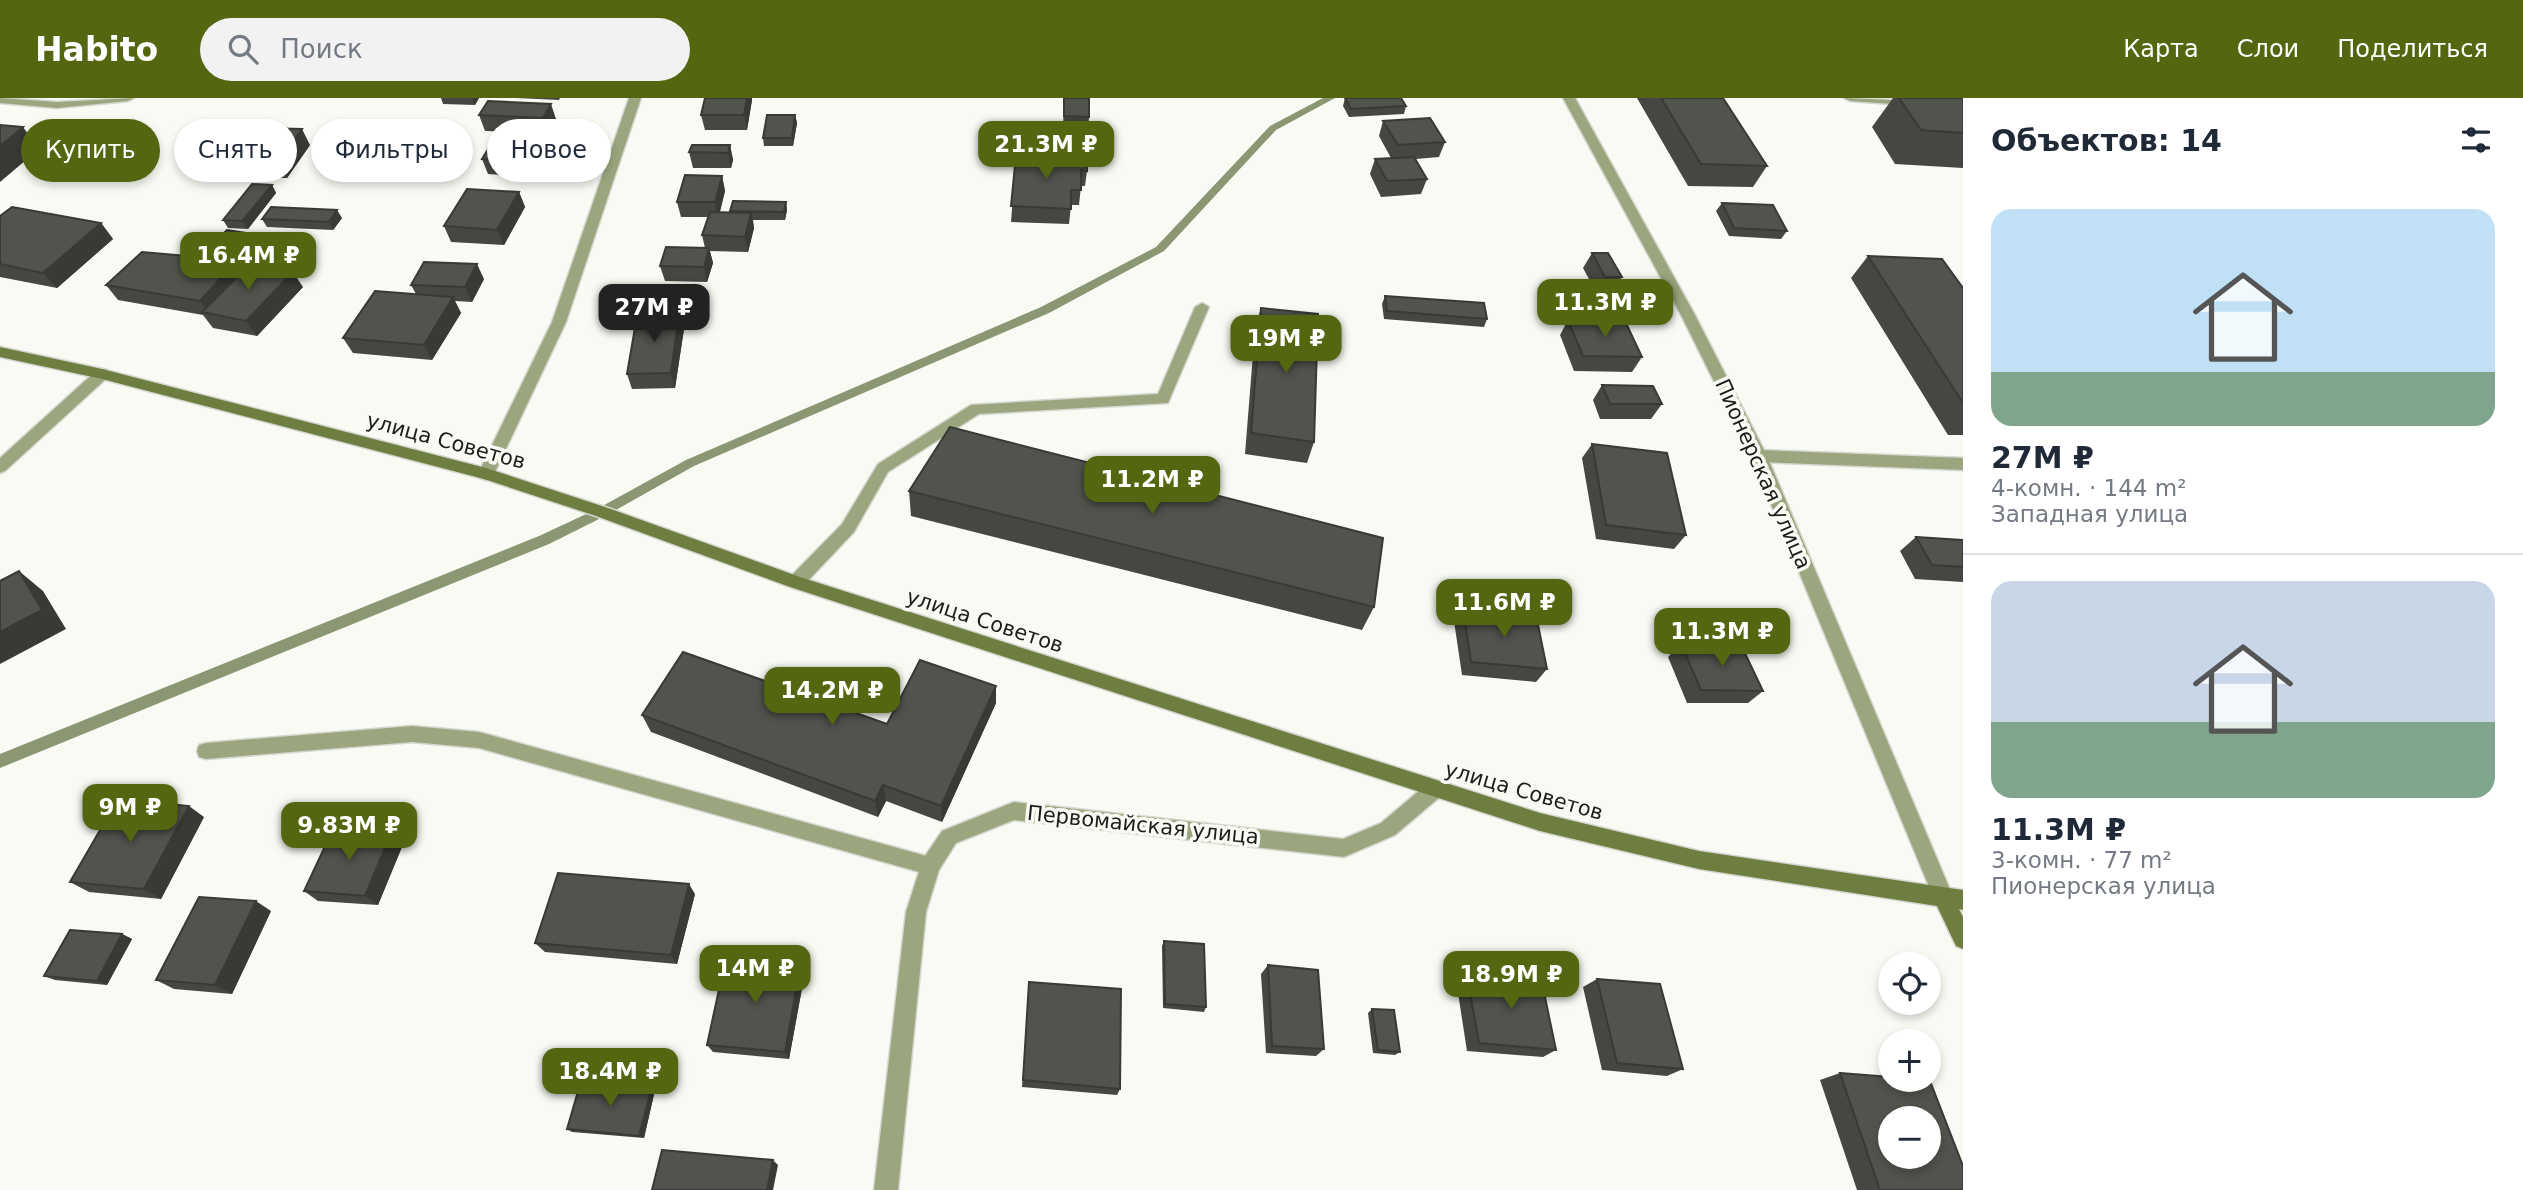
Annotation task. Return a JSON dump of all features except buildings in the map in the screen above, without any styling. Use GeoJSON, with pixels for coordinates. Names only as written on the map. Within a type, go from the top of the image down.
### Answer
{"type":"FeatureCollection","features":[{"type":"Feature","properties":{"kind":"main road","name":"улица Советов"},"geometry":{"type":"LineString","coordinates":[[0,352],[102,374],[486,474],[796,583],[1433,790],[1540,822],[1699,860],[1954,900]]}},
{"type":"Feature","properties":{"kind":"main road","name":"Пионерская улица"},"geometry":{"type":"LineString","coordinates":[[1954,900],[1963,939]]}},
{"type":"Feature","properties":{"kind":"street"},"geometry":{"type":"LineString","coordinates":[[0,100],[57,105],[128,98]]}},
{"type":"Feature","properties":{"kind":"street"},"geometry":{"type":"LineString","coordinates":[[486,474],[559,322],[635,98]]}},
{"type":"Feature","properties":{"kind":"street","name":"Пионерская улица"},"geometry":{"type":"LineString","coordinates":[[1569,98],[1688,314],[1759,456],[1954,900]]}},
{"type":"Feature","properties":{"kind":"street"},"geometry":{"type":"LineString","coordinates":[[1850,98],[1963,106]]}},
{"type":"Feature","properties":{"kind":"street"},"geometry":{"type":"LineString","coordinates":[[796,583],[848,528],[883,468],[976,409],[1163,399],[1202,307]]}},
{"type":"Feature","properties":{"kind":"street"},"geometry":{"type":"LineString","coordinates":[[0,467],[102,374]]}},
{"type":"Feature","properties":{"kind":"street"},"geometry":{"type":"LineString","coordinates":[[1759,456],[1963,464]]}},
{"type":"Feature","properties":{"kind":"street"},"geometry":{"type":"LineString","coordinates":[[206,751],[412,734],[479,740],[930,866]]}},
{"type":"Feature","properties":{"kind":"street","name":"Первомайская улица"},"geometry":{"type":"LineString","coordinates":[[886,1190],[916,912],[930,866],[949,837],[1014,811],[1344,848],[1388,829],[1433,790]]}},
{"type":"Feature","properties":{"kind":"waterway"},"geometry":{"type":"LineString","coordinates":[[0,761],[544,540],[602,512],[690,463],[1045,310],[1160,249],[1273,128],[1330,98]]}}]}
